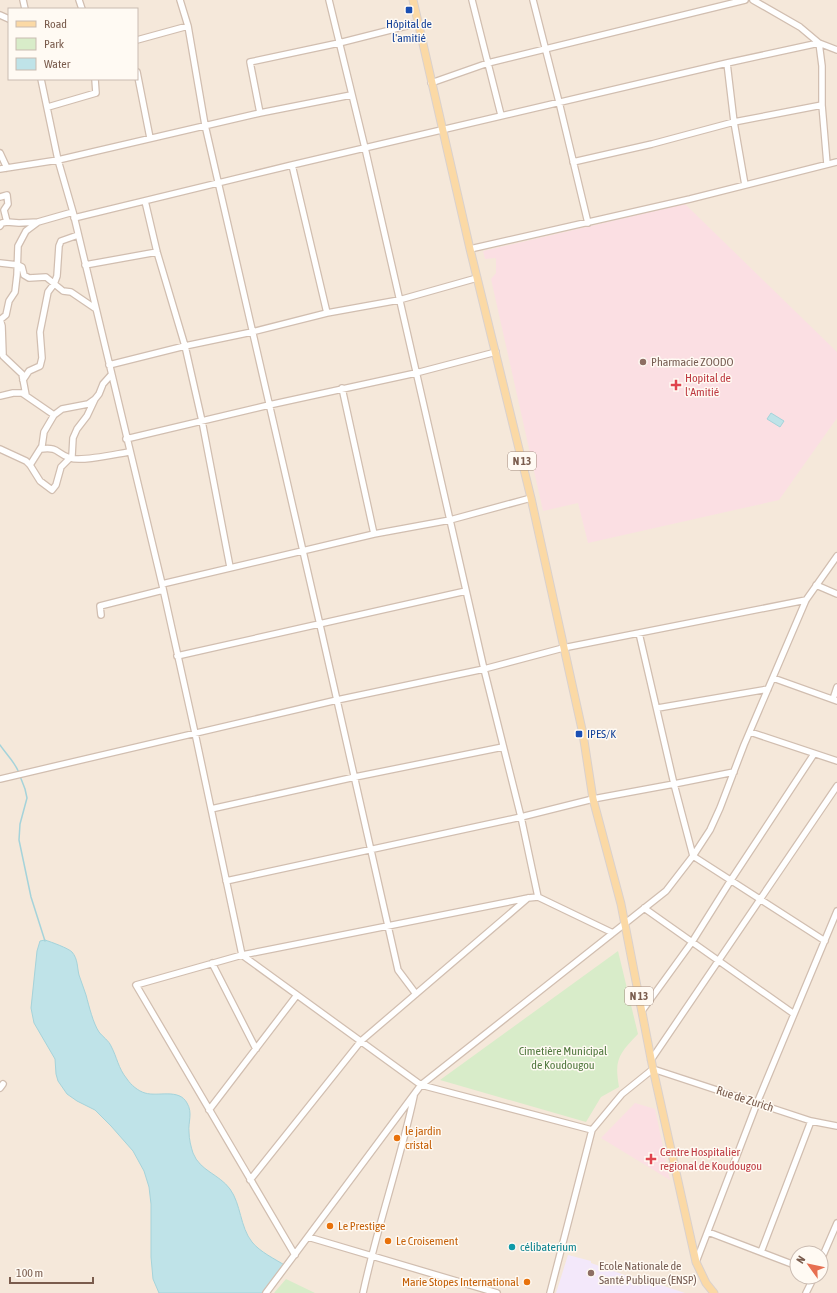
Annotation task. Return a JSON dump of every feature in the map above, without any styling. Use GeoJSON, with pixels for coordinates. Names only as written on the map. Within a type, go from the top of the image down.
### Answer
{"type":"FeatureCollection","features":[{"type":"Feature","properties":{"kind":"main road","name":"N 13"},"geometry":{"type":"LineString","coordinates":[[413,0],[470,249],[531,498],[582,734],[593,799],[621,904],[653,1070],[696,1262],[706,1283],[714,1293]]}},
{"type":"Feature","properties":{"kind":"street"},"geometry":{"type":"LineString","coordinates":[[180,0],[188,26],[205,126],[372,850],[398,970],[416,994]]}},
{"type":"Feature","properties":{"kind":"street"},"geometry":{"type":"LineString","coordinates":[[329,0],[365,148],[484,669],[521,817],[538,897]]}},
{"type":"Feature","properties":{"kind":"street"},"geometry":{"type":"LineString","coordinates":[[472,0],[501,115]]}},
{"type":"Feature","properties":{"kind":"street"},"geometry":{"type":"LineString","coordinates":[[533,0],[588,223]]}},
{"type":"Feature","properties":{"kind":"street"},"geometry":{"type":"LineString","coordinates":[[431,83],[488,63],[744,0]]}},
{"type":"Feature","properties":{"kind":"street"},"geometry":{"type":"LineString","coordinates":[[753,0],[800,27],[819,43],[837,50]]}},
{"type":"Feature","properties":{"kind":"street"},"geometry":{"type":"LineString","coordinates":[[260,113],[250,62],[339,43],[418,23]]}},
{"type":"Feature","properties":{"kind":"street"},"geometry":{"type":"LineString","coordinates":[[138,40],[188,26]]}},
{"type":"Feature","properties":{"kind":"street"},"geometry":{"type":"LineString","coordinates":[[0,226],[6,222],[38,222],[145,201],[727,62],[819,43]]}},
{"type":"Feature","properties":{"kind":"street"},"geometry":{"type":"LineString","coordinates":[[819,43],[822,66],[822,105],[827,164]]}},
{"type":"Feature","properties":{"kind":"street"},"geometry":{"type":"LineString","coordinates":[[727,62],[734,122],[745,185]]}},
{"type":"Feature","properties":{"kind":"street"},"geometry":{"type":"LineString","coordinates":[[138,77],[150,138]]}},
{"type":"Feature","properties":{"kind":"street"},"geometry":{"type":"LineString","coordinates":[[41,80],[58,160],[96,309],[196,733],[242,955],[421,1085],[592,1130]]}},
{"type":"Feature","properties":{"kind":"street"},"geometry":{"type":"LineString","coordinates":[[48,107],[96,93],[95,80]]}},
{"type":"Feature","properties":{"kind":"street"},"geometry":{"type":"LineString","coordinates":[[0,169],[58,160],[260,113],[351,95]]}},
{"type":"Feature","properties":{"kind":"street"},"geometry":{"type":"LineString","coordinates":[[573,162],[652,144],[734,122],[822,105]]}},
{"type":"Feature","properties":{"kind":"street"},"geometry":{"type":"LineString","coordinates":[[0,153],[7,168]]}},
{"type":"Feature","properties":{"kind":"street"},"geometry":{"type":"LineString","coordinates":[[470,249],[588,223],[837,162]]}},
{"type":"Feature","properties":{"kind":"street"},"geometry":{"type":"LineString","coordinates":[[292,165],[327,313]]}},
{"type":"Feature","properties":{"kind":"street"},"geometry":{"type":"LineString","coordinates":[[0,197],[7,195],[8,204],[4,210],[6,222]]}},
{"type":"Feature","properties":{"kind":"street"},"geometry":{"type":"LineString","coordinates":[[145,201],[157,252],[185,346],[202,421],[230,567]]}},
{"type":"Feature","properties":{"kind":"street"},"geometry":{"type":"LineString","coordinates":[[3,356],[3,338],[0,320],[6,315],[9,301],[15,292],[18,265],[18,246],[26,231],[38,222]]}},
{"type":"Feature","properties":{"kind":"street"},"geometry":{"type":"LineString","coordinates":[[23,380],[29,371],[40,366],[42,358],[40,332],[48,292],[54,284],[56,276],[59,246],[61,241],[78,235]]}},
{"type":"Feature","properties":{"kind":"street"},"geometry":{"type":"LineString","coordinates":[[85,265],[157,252]]}},
{"type":"Feature","properties":{"kind":"street"},"geometry":{"type":"LineString","coordinates":[[0,263],[18,265],[22,267],[24,275],[29,278],[46,277],[63,291],[71,292],[96,309]]}},
{"type":"Feature","properties":{"kind":"street"},"geometry":{"type":"LineString","coordinates":[[109,365],[327,313],[399,300],[478,278]]}},
{"type":"Feature","properties":{"kind":"street"},"geometry":{"type":"LineString","coordinates":[[0,349],[3,356],[22,374],[26,395]]}},
{"type":"Feature","properties":{"kind":"street"},"geometry":{"type":"LineString","coordinates":[[126,439],[342,388],[416,373],[496,352]]}},
{"type":"Feature","properties":{"kind":"street"},"geometry":{"type":"LineString","coordinates":[[0,449],[26,461],[40,481],[52,490],[56,485],[61,467],[72,456],[73,438],[77,429],[87,416],[103,384],[111,375]]}},
{"type":"Feature","properties":{"kind":"street"},"geometry":{"type":"LineString","coordinates":[[342,388],[374,534]]}},
{"type":"Feature","properties":{"kind":"street"},"geometry":{"type":"LineString","coordinates":[[1,395],[22,393],[54,415]]}},
{"type":"Feature","properties":{"kind":"street"},"geometry":{"type":"LineString","coordinates":[[30,465],[41,449],[44,432],[54,415],[62,409],[88,404],[95,399]]}},
{"type":"Feature","properties":{"kind":"street"},"geometry":{"type":"LineString","coordinates":[[41,449],[52,448],[70,458],[99,458],[129,452]]}},
{"type":"Feature","properties":{"kind":"street"},"geometry":{"type":"LineString","coordinates":[[101,615],[100,606],[230,567],[374,534],[450,520],[531,498]]}},
{"type":"Feature","properties":{"kind":"street"},"geometry":{"type":"LineString","coordinates":[[266,1293],[421,1085],[666,891],[693,856],[712,825],[806,600],[837,556]]}},
{"type":"Feature","properties":{"kind":"street"},"geometry":{"type":"LineString","coordinates":[[816,585],[837,594]]}},
{"type":"Feature","properties":{"kind":"street"},"geometry":{"type":"LineString","coordinates":[[177,656],[466,591]]}},
{"type":"Feature","properties":{"kind":"street"},"geometry":{"type":"LineString","coordinates":[[0,779],[337,700],[484,669],[563,648],[806,600]]}},
{"type":"Feature","properties":{"kind":"street"},"geometry":{"type":"LineString","coordinates":[[640,633],[674,784],[693,856],[825,941]]}},
{"type":"Feature","properties":{"kind":"street"},"geometry":{"type":"LineString","coordinates":[[773,678],[835,700],[837,687]]}},
{"type":"Feature","properties":{"kind":"street"},"geometry":{"type":"LineString","coordinates":[[658,708],[768,689]]}},
{"type":"Feature","properties":{"kind":"street"},"geometry":{"type":"LineString","coordinates":[[750,732],[837,761]]}},
{"type":"Feature","properties":{"kind":"street"},"geometry":{"type":"LineString","coordinates":[[211,809],[355,777],[503,747]]}},
{"type":"Feature","properties":{"kind":"street"},"geometry":{"type":"LineString","coordinates":[[642,1011],[692,942],[814,754]]}},
{"type":"Feature","properties":{"kind":"street"},"geometry":{"type":"LineString","coordinates":[[226,881],[521,817],[593,799],[734,772]]}},
{"type":"Feature","properties":{"kind":"street"},"geometry":{"type":"LineString","coordinates":[[651,1060],[837,786]]}},
{"type":"Feature","properties":{"kind":"street"},"geometry":{"type":"LineString","coordinates":[[295,1255],[136,985],[242,955],[528,898],[538,897],[613,933]]}},
{"type":"Feature","properties":{"kind":"street"},"geometry":{"type":"LineString","coordinates":[[250,1180],[361,1041],[528,898]]}},
{"type":"Feature","properties":{"kind":"street"},"geometry":{"type":"LineString","coordinates":[[644,908],[794,1014]]}},
{"type":"Feature","properties":{"kind":"street"},"geometry":{"type":"LineString","coordinates":[[696,1262],[757,1103],[837,911]]}},
{"type":"Feature","properties":{"kind":"street"},"geometry":{"type":"LineString","coordinates":[[212,963],[256,1049]]}},
{"type":"Feature","properties":{"kind":"street"},"geometry":{"type":"LineString","coordinates":[[209,1110],[297,995]]}},
{"type":"Feature","properties":{"kind":"street"},"geometry":{"type":"LineString","coordinates":[[550,1293],[592,1130],[622,1094],[653,1070]]}},
{"type":"Feature","properties":{"kind":"street","name":"Rue de Zurich"},"geometry":{"type":"LineString","coordinates":[[653,1070],[812,1121],[837,1126]]}},
{"type":"Feature","properties":{"kind":"street"},"geometry":{"type":"LineString","coordinates":[[363,1293],[371,1255],[387,1202],[415,1093]]}},
{"type":"Feature","properties":{"kind":"street"},"geometry":{"type":"LineString","coordinates":[[761,1252],[812,1121]]}},
{"type":"Feature","properties":{"kind":"street"},"geometry":{"type":"LineString","coordinates":[[827,1245],[837,1223]]}},
{"type":"Feature","properties":{"kind":"street"},"geometry":{"type":"LineString","coordinates":[[708,1232],[789,1263]]}},
{"type":"Feature","properties":{"kind":"street"},"geometry":{"type":"LineString","coordinates":[[308,1237],[497,1293]]}},
{"type":"Feature","properties":{"kind":"shaded area"},"geometry":{"type":"Polygon","coordinates":[[[0,0],[837,0],[837,1293],[0,1293],[0,0]]]}},
{"type":"Feature","properties":{"kind":"shaded area","name":"Hopital de l'Amitié"},"geometry":{"type":"Polygon","coordinates":[[[685,204],[837,352],[837,418],[779,500],[588,543],[578,503],[543,511],[491,279],[496,273],[496,258],[485,259],[483,251],[685,204]]]}},
{"type":"Feature","properties":{"kind":"shaded area","name":"Centre Hospitalier regional de Koudougou"},"geometry":{"type":"Polygon","coordinates":[[[635,1103],[655,1109],[670,1180],[601,1138],[635,1103]]]}},
{"type":"Feature","properties":{"kind":"shaded area","name":"Ecole Nationale de Santé Publique (ENSP)"},"geometry":{"type":"Polygon","coordinates":[[[568,1255],[591,1261],[591,1263],[633,1278],[634,1276],[685,1293],[556,1293],[568,1255]]]}},
{"type":"Feature","properties":{"kind":"green space","name":"Cimetière Municipal de Koudougou"},"geometry":{"type":"Polygon","coordinates":[[[618,951],[638,1034],[622,1052],[618,1063],[617,1070],[619,1087],[601,1097],[586,1122],[440,1080],[618,951]]]}},
{"type":"Feature","properties":{"kind":"green space"},"geometry":{"type":"Polygon","coordinates":[[[286,1279],[315,1293],[274,1293],[286,1279]]]}},
{"type":"Feature","properties":{"kind":"water"},"geometry":{"type":"Polygon","coordinates":[[[771,413],[784,421],[780,427],[767,419],[771,413]]]}},
{"type":"Feature","properties":{"kind":"water"},"geometry":{"type":"Polygon","coordinates":[[[45,940],[67,949],[74,955],[95,1024],[99,1032],[110,1044],[124,1075],[137,1089],[142,1092],[150,1094],[174,1094],[183,1098],[187,1103],[190,1110],[190,1140],[196,1159],[230,1189],[234,1195],[245,1230],[255,1246],[286,1266],[266,1293],[159,1293],[153,1279],[151,1257],[151,1204],[149,1187],[144,1171],[133,1151],[95,1110],[67,1094],[58,1081],[55,1059],[34,1023],[31,1008],[37,951],[40,941],[45,940]]]}},
{"type":"Feature","properties":{"kind":"waterway"},"geometry":{"type":"LineString","coordinates":[[0,745],[13,762],[19,773]]}},
{"type":"Feature","properties":{"kind":"waterway"},"geometry":{"type":"LineString","coordinates":[[20,776],[27,798],[20,824],[19,840],[31,897],[45,941]]}},
{"type":"Feature","properties":{"kind":"place","name":"Hôpital de l'amitié"},"geometry":{"type":"Point","coordinates":[409,10]}},
{"type":"Feature","properties":{"kind":"place","name":"Pharmacie ZOODO"},"geometry":{"type":"Point","coordinates":[643,362]}},
{"type":"Feature","properties":{"kind":"place","name":"Hopital de l'Amitié"},"geometry":{"type":"Point","coordinates":[676,385]}},
{"type":"Feature","properties":{"kind":"place","name":"IPES/K"},"geometry":{"type":"Point","coordinates":[579,734]}},
{"type":"Feature","properties":{"kind":"place","name":"le jardin cristal"},"geometry":{"type":"Point","coordinates":[397,1138]}},
{"type":"Feature","properties":{"kind":"place","name":"Centre Hospitalier regional de Koudougou"},"geometry":{"type":"Point","coordinates":[651,1159]}},
{"type":"Feature","properties":{"kind":"place","name":"Le Prestige"},"geometry":{"type":"Point","coordinates":[330,1226]}},
{"type":"Feature","properties":{"kind":"place","name":"Le Croisement"},"geometry":{"type":"Point","coordinates":[388,1241]}},
{"type":"Feature","properties":{"kind":"place","name":"célibaterium"},"geometry":{"type":"Point","coordinates":[512,1247]}},
{"type":"Feature","properties":{"kind":"place","name":"Ecole Nationale de Santé Publique (ENSP)"},"geometry":{"type":"Point","coordinates":[591,1273]}},
{"type":"Feature","properties":{"kind":"place","name":"Marie Stopes International"},"geometry":{"type":"Point","coordinates":[527,1282]}}]}
